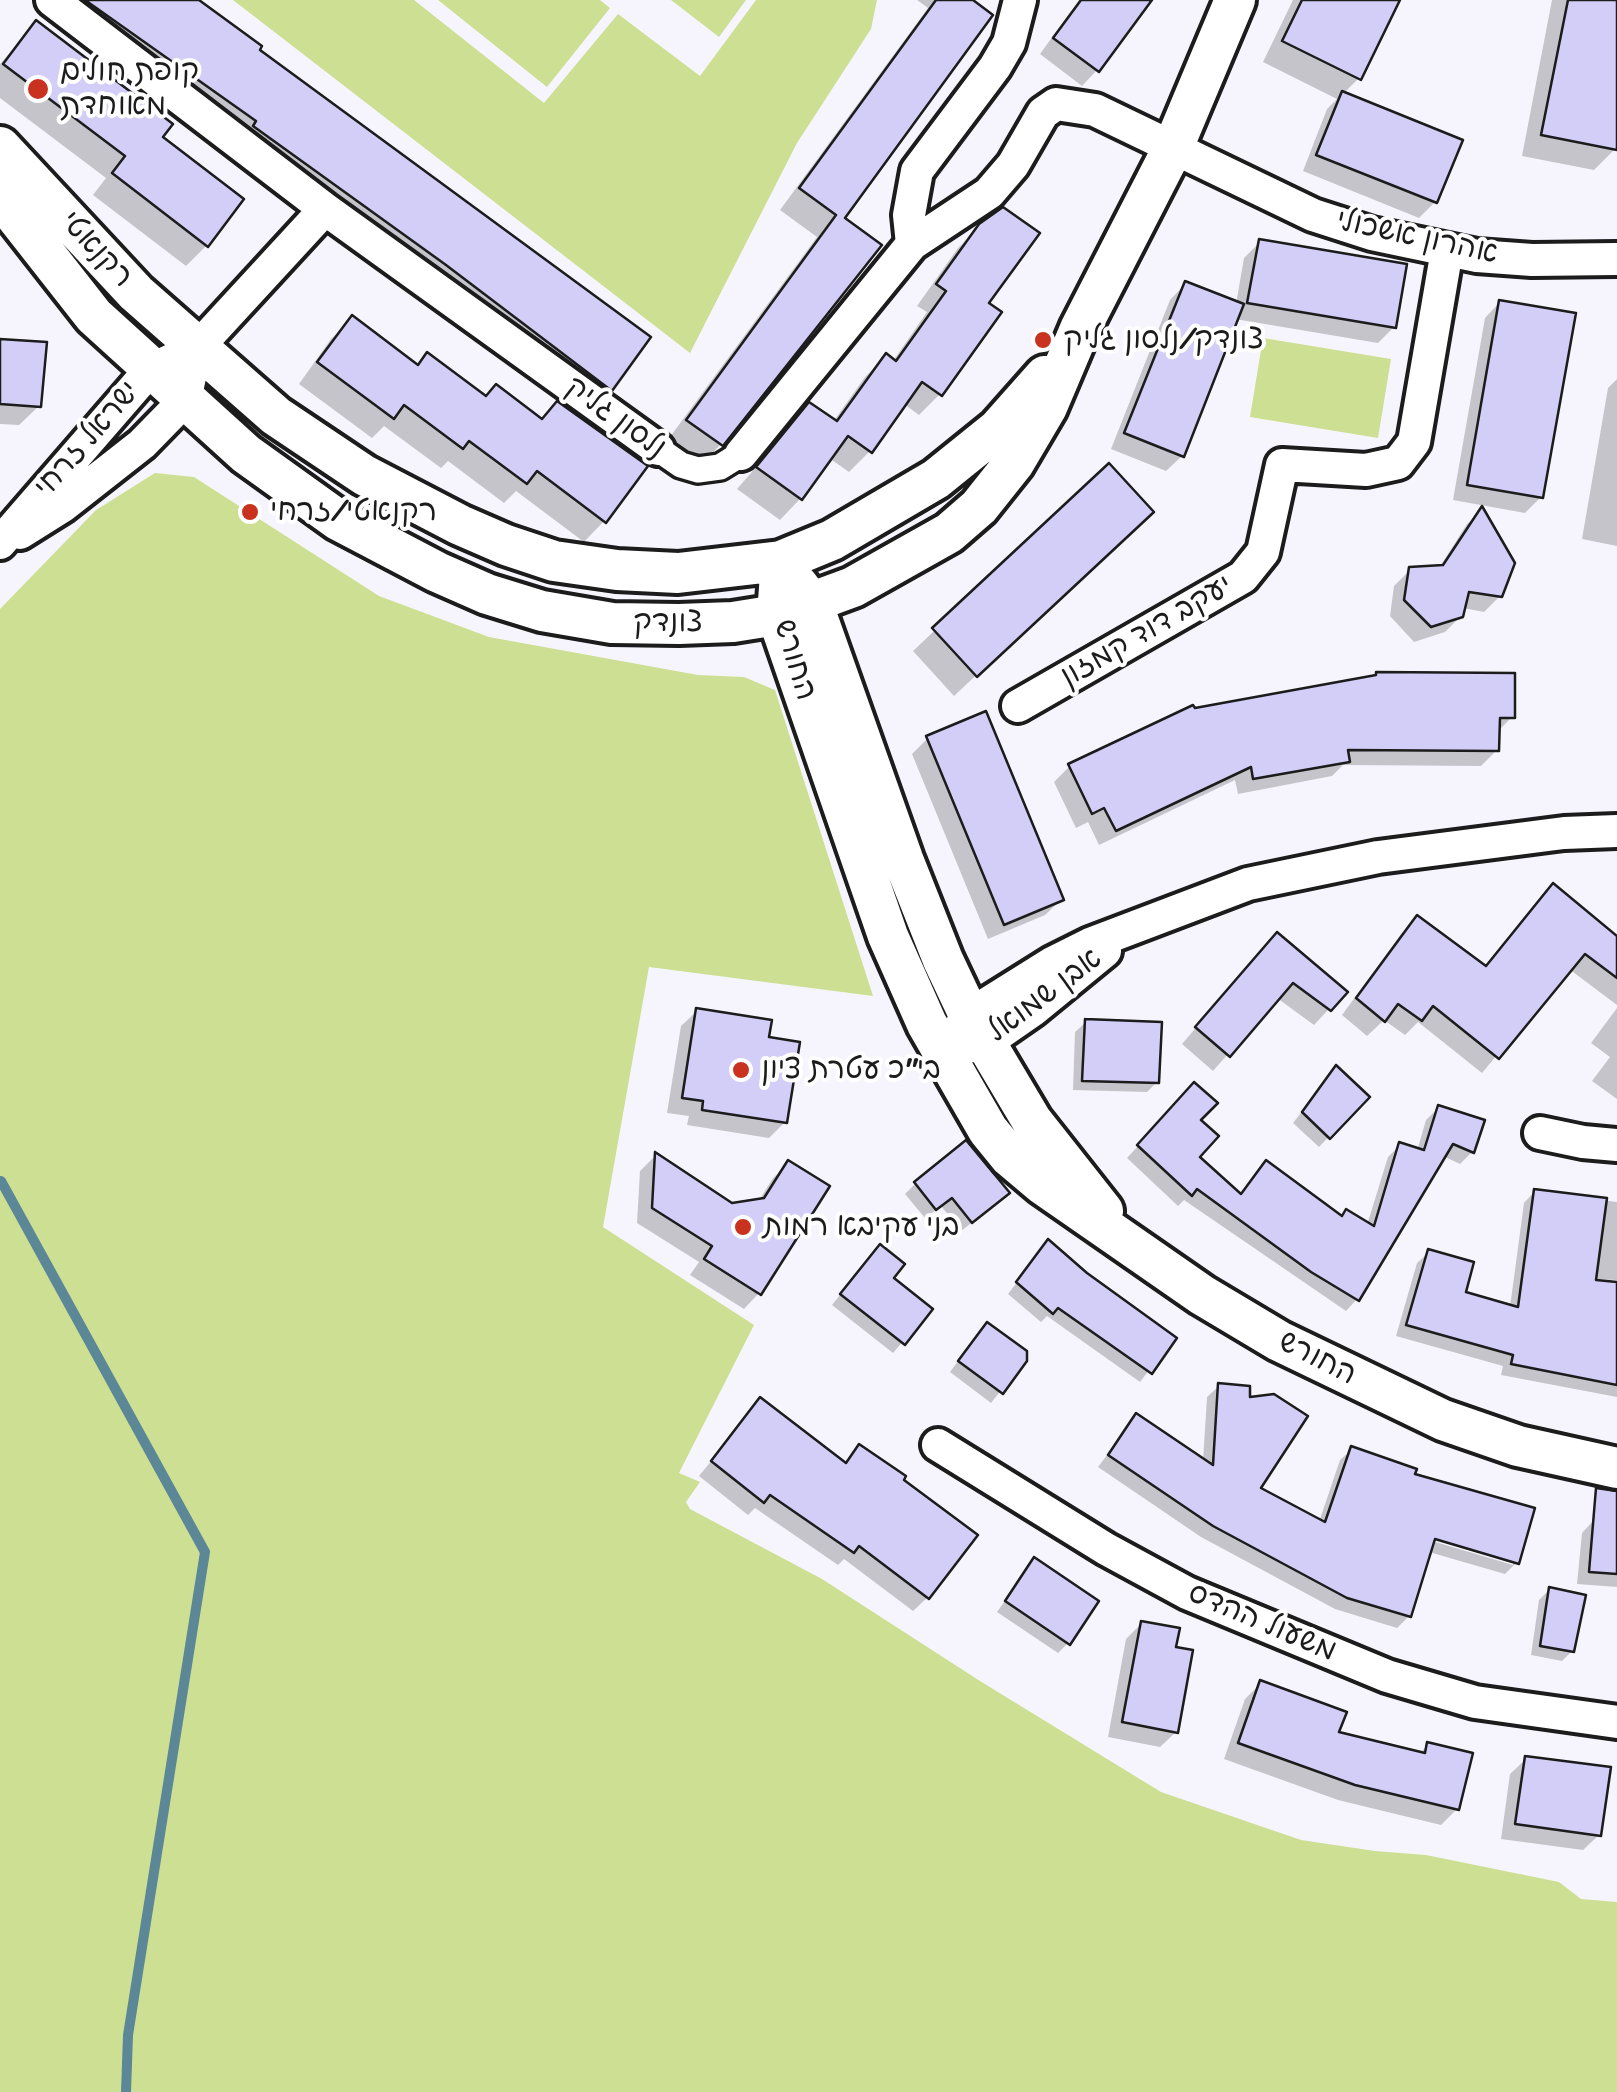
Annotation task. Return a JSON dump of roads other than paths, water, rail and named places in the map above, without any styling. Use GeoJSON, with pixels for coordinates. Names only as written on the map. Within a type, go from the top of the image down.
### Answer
{"type":"FeatureCollection","features":[{"type":"Feature","properties":{"kind":"street","name":"נלסון גליק"},"geometry":{"type":"LineString","coordinates":[[52,0],[325,209],[658,449],[681,465],[698,470],[720,467],[742,454],[912,244],[989,193],[1013,165],[1043,114],[1056,104],[1095,110],[1172,150]]}},
{"type":"Feature","properties":{"kind":"street"},"geometry":{"type":"LineString","coordinates":[[912,244],[909,215],[918,171],[995,68],[1009,43],[1020,0]]}},
{"type":"Feature","properties":{"kind":"street","name":"צונדק"},"geometry":{"type":"LineString","coordinates":[[185,400],[246,454],[338,520],[487,594],[542,612],[612,622],[715,623],[795,610],[853,587],[949,533],[979,507],[1014,463],[1047,407],[1080,329],[1172,150],[1235,0]]}},
{"type":"Feature","properties":{"kind":"street","name":"רקנאטי"},"geometry":{"type":"LineString","coordinates":[[0,148],[136,292],[198,348]]}},
{"type":"Feature","properties":{"kind":"street","name":"אהרון אשכולי"},"geometry":{"type":"LineString","coordinates":[[1172,150],[1313,215],[1372,234],[1447,250],[1532,260],[1617,259]]}},
{"type":"Feature","properties":{"kind":"street","name":"רקנאטי"},"geometry":{"type":"LineString","coordinates":[[0,196],[94,316],[185,400]]}},
{"type":"Feature","properties":{"kind":"street"},"geometry":{"type":"LineString","coordinates":[[198,348],[325,209]]}},
{"type":"Feature","properties":{"kind":"street","name":"יעקב דוד קמזון"},"geometry":{"type":"LineString","coordinates":[[1018,706],[1244,577],[1263,552],[1282,465],[1366,470],[1398,463],[1414,442],[1447,250]]}},
{"type":"Feature","properties":{"kind":"street","name":"צונדק"},"geometry":{"type":"LineString","coordinates":[[198,348],[276,416],[364,475],[506,545],[554,560],[617,570],[696,572],[781,562],[832,540],[936,479],[998,428],[1080,329]]}},
{"type":"Feature","properties":{"kind":"street","name":"ישראל זרחי"},"geometry":{"type":"LineString","coordinates":[[0,544],[150,370],[198,348]]}},
{"type":"Feature","properties":{"kind":"street","name":"ישראל זרחי"},"geometry":{"type":"LineString","coordinates":[[0,544],[101,478],[142,444],[185,400],[198,348]]}},
{"type":"Feature","properties":{"kind":"street","name":"החורש"},"geometry":{"type":"LineString","coordinates":[[781,562],[888,936],[942,1051],[988,1130],[1010,1157],[1042,1184],[1202,1295],[1280,1340],[1443,1420],[1518,1446],[1617,1468]]}},
{"type":"Feature","properties":{"kind":"street","name":"החורש"},"geometry":{"type":"LineString","coordinates":[[795,610],[943,960],[977,1029],[1054,1151],[1132,1244]]}},
{"type":"Feature","properties":{"kind":"street","name":"אבן שמואל"},"geometry":{"type":"LineString","coordinates":[[942,1051],[1150,920],[1248,884],[1320,867],[1510,840],[1617,831]]}},
{"type":"Feature","properties":{"kind":"street"},"geometry":{"type":"LineString","coordinates":[[1540,1133],[1617,1145]]}},
{"type":"Feature","properties":{"kind":"street","name":"משעול ההדס"},"geometry":{"type":"LineString","coordinates":[[938,1445],[1106,1549],[1187,1593],[1387,1676],[1475,1702],[1617,1722]]}},
{"type":"Feature","properties":{"kind":"waterway"},"geometry":{"type":"LineString","coordinates":[[1,1181],[205,1552],[128,2035],[126,2092]]}},
{"type":"Feature","properties":{"kind":"place","name":"קופת חולים מאוחדת"},"geometry":{"type":"Point","coordinates":[38,89]}},
{"type":"Feature","properties":{"kind":"place","name":"צונדק/נלסון גליק"},"geometry":{"type":"Point","coordinates":[1043,340]}},
{"type":"Feature","properties":{"kind":"place","name":"רקנאטי/זרחי"},"geometry":{"type":"Point","coordinates":[250,512]}},
{"type":"Feature","properties":{"kind":"place","name":"בי\"כ עטרת ציון"},"geometry":{"type":"Point","coordinates":[741,1070]}},
{"type":"Feature","properties":{"kind":"place","name":"בני עקיבא רמות"},"geometry":{"type":"Point","coordinates":[743,1227]}}]}
